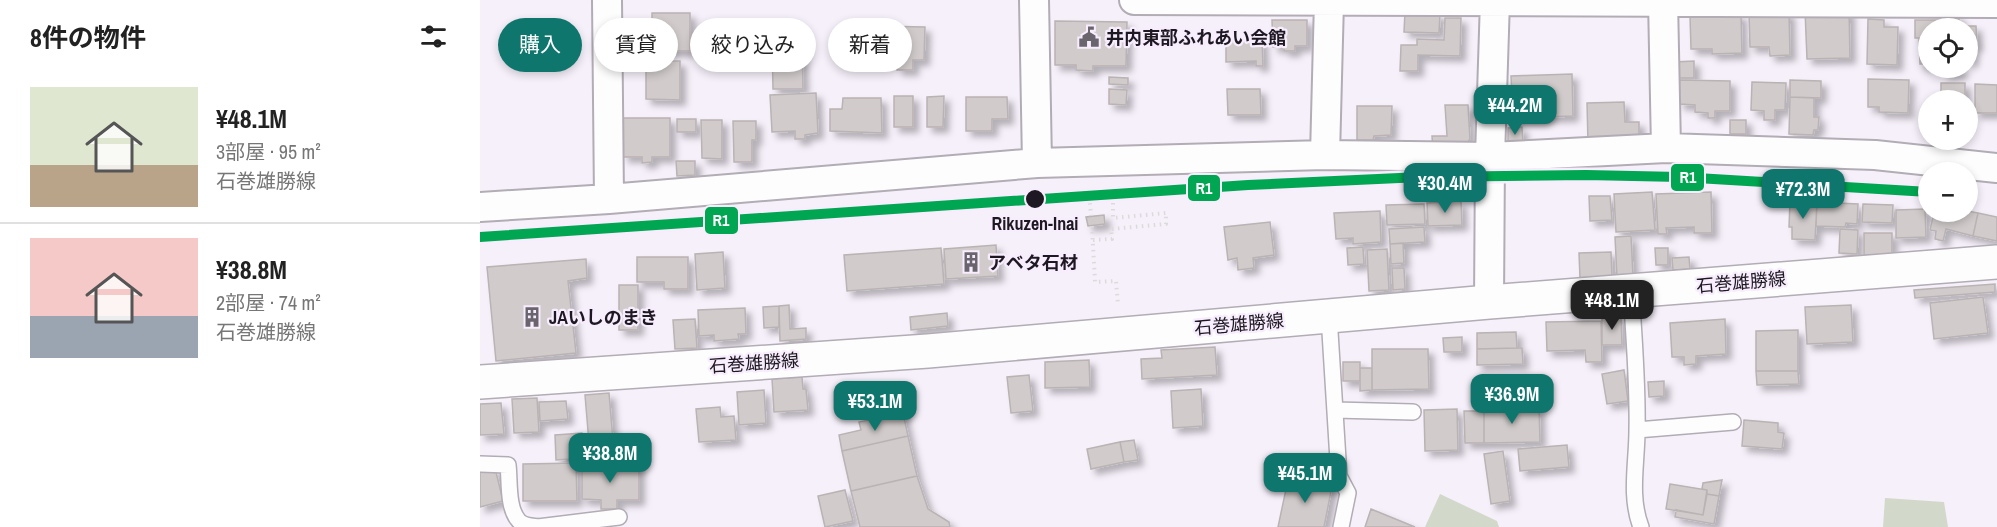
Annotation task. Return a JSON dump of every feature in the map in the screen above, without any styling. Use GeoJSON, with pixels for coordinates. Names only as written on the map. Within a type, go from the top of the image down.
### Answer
{"type":"FeatureCollection","features":[{"type":"Feature","properties":{"kind":"main road","name":"石巻雄勝線"},"geometry":{"type":"LineString","coordinates":[[480,382],[928,351],[1489,302],[1997,262]]}},
{"type":"Feature","properties":{"kind":"street"},"geometry":{"type":"LineString","coordinates":[[607,0],[609,199]]}},
{"type":"Feature","properties":{"kind":"street"},"geometry":{"type":"LineString","coordinates":[[1034,0],[1037,163]]}},
{"type":"Feature","properties":{"kind":"street"},"geometry":{"type":"LineString","coordinates":[[1134,0],[1997,3]]}},
{"type":"Feature","properties":{"kind":"street"},"geometry":{"type":"LineString","coordinates":[[1325,155],[1329,0]]}},
{"type":"Feature","properties":{"kind":"street"},"geometry":{"type":"LineString","coordinates":[[1489,302],[1490,156],[1495,1]]}},
{"type":"Feature","properties":{"kind":"street"},"geometry":{"type":"LineString","coordinates":[[1663,1],[1666,148]]}},
{"type":"Feature","properties":{"kind":"street"},"geometry":{"type":"LineString","coordinates":[[480,207],[609,199],[1037,163],[1325,155],[1490,156],[1666,148],[1875,155],[1997,168]]}},
{"type":"Feature","properties":{"kind":"lane"},"geometry":{"type":"LineString","coordinates":[[1631,291],[1637,430],[1634,484],[1637,517],[1641,527]]}},
{"type":"Feature","properties":{"kind":"lane"},"geometry":{"type":"LineString","coordinates":[[1329,316],[1339,476],[1348,493],[1341,527]]}},
{"type":"Feature","properties":{"kind":"lane"},"geometry":{"type":"LineString","coordinates":[[1335,410],[1413,412]]}},
{"type":"Feature","properties":{"kind":"lane"},"geometry":{"type":"LineString","coordinates":[[1637,430],[1733,422]]}},
{"type":"Feature","properties":{"kind":"lane"},"geometry":{"type":"LineString","coordinates":[[480,464],[508,465],[513,509],[519,521],[525,525],[538,527],[618,517]]}},
{"type":"Feature","properties":{"kind":"path"},"geometry":{"type":"LineString","coordinates":[[1093,240],[1112,239],[1111,229],[1166,224],[1166,213],[1113,218],[1113,201]]}},
{"type":"Feature","properties":{"kind":"path"},"geometry":{"type":"LineString","coordinates":[[1090,203],[1091,216]]}},
{"type":"Feature","properties":{"kind":"path"},"geometry":{"type":"LineString","coordinates":[[1092,226],[1095,282],[1116,281],[1118,310]]}},
{"type":"Feature","properties":{"kind":"shaded area"},"geometry":{"type":"Polygon","coordinates":[[[1440,494],[1497,521],[1499,527],[1425,527],[1440,494]]]}},
{"type":"Feature","properties":{"kind":"shaded area"},"geometry":{"type":"Polygon","coordinates":[[[1885,498],[1944,502],[1948,527],[1883,527],[1885,498]]]}},
{"type":"Feature","properties":{"kind":"building"},"geometry":{"type":"Polygon","coordinates":[[[1805,10],[1849,10],[1850,58],[1807,59],[1805,10]]]}},
{"type":"Feature","properties":{"kind":"building"},"geometry":{"type":"Polygon","coordinates":[[[1405,12],[1440,14],[1439,33],[1404,32],[1405,12]]]}},
{"type":"Feature","properties":{"kind":"building"},"geometry":{"type":"Polygon","coordinates":[[[1789,12],[1790,55],[1770,56],[1769,47],[1750,47],[1749,13],[1789,12]]]}},
{"type":"Feature","properties":{"kind":"building"},"geometry":{"type":"Polygon","coordinates":[[[652,13],[690,13],[690,51],[678,51],[678,18],[652,18],[652,13]]]}},
{"type":"Feature","properties":{"kind":"building"},"geometry":{"type":"Polygon","coordinates":[[[1741,14],[1742,53],[1712,54],[1712,49],[1691,49],[1690,16],[1741,14]]]}},
{"type":"Feature","properties":{"kind":"building"},"geometry":{"type":"Polygon","coordinates":[[[1944,16],[1959,16],[1959,18],[1944,18],[1944,16]]]}},
{"type":"Feature","properties":{"kind":"building"},"geometry":{"type":"Polygon","coordinates":[[[1445,18],[1461,18],[1460,56],[1418,55],[1418,71],[1400,71],[1401,45],[1417,45],[1417,39],[1444,40],[1445,18]]]}},
{"type":"Feature","properties":{"kind":"building"},"geometry":{"type":"Polygon","coordinates":[[[1868,19],[1884,20],[1884,27],[1898,27],[1897,65],[1867,64],[1868,19]]]}},
{"type":"Feature","properties":{"kind":"building"},"geometry":{"type":"Polygon","coordinates":[[[1272,20],[1307,20],[1307,46],[1295,46],[1295,51],[1284,51],[1284,47],[1273,47],[1272,20]]]}},
{"type":"Feature","properties":{"kind":"building"},"geometry":{"type":"Polygon","coordinates":[[[1915,20],[1918,20],[1918,38],[1915,38],[1915,20]]]}},
{"type":"Feature","properties":{"kind":"building"},"geometry":{"type":"Polygon","coordinates":[[[1055,21],[1127,22],[1126,66],[1093,66],[1093,71],[1076,70],[1076,65],[1055,65],[1055,21]]]}},
{"type":"Feature","properties":{"kind":"building"},"geometry":{"type":"Polygon","coordinates":[[[912,27],[925,27],[924,60],[913,60],[913,70],[912,27]]]}},
{"type":"Feature","properties":{"kind":"building"},"geometry":{"type":"Polygon","coordinates":[[[1262,39],[1263,66],[1256,66],[1256,61],[1226,62],[1226,40],[1262,39]]]}},
{"type":"Feature","properties":{"kind":"building"},"geometry":{"type":"Polygon","coordinates":[[[678,61],[680,61],[680,100],[646,99],[646,72],[678,72],[678,61]]]}},
{"type":"Feature","properties":{"kind":"building"},"geometry":{"type":"Polygon","coordinates":[[[1694,61],[1694,78],[1674,78],[1674,62],[1694,61]]]}},
{"type":"Feature","properties":{"kind":"building"},"geometry":{"type":"Polygon","coordinates":[[[773,72],[803,72],[803,89],[773,89],[773,72]]]}},
{"type":"Feature","properties":{"kind":"building"},"geometry":{"type":"Polygon","coordinates":[[[1572,74],[1573,116],[1513,118],[1511,76],[1572,74]]]}},
{"type":"Feature","properties":{"kind":"building"},"geometry":{"type":"Polygon","coordinates":[[[1109,77],[1128,78],[1128,85],[1109,84],[1109,77]]]}},
{"type":"Feature","properties":{"kind":"building"},"geometry":{"type":"Polygon","coordinates":[[[1868,79],[1909,80],[1908,113],[1879,112],[1879,107],[1868,107],[1868,79]]]}},
{"type":"Feature","properties":{"kind":"building"},"geometry":{"type":"Polygon","coordinates":[[[1679,80],[1730,81],[1730,111],[1715,111],[1715,118],[1708,118],[1708,113],[1695,112],[1695,105],[1679,104],[1679,80]]]}},
{"type":"Feature","properties":{"kind":"building"},"geometry":{"type":"Polygon","coordinates":[[[1790,80],[1821,81],[1821,98],[1790,97],[1790,80]]]}},
{"type":"Feature","properties":{"kind":"building"},"geometry":{"type":"Polygon","coordinates":[[[1752,82],[1786,83],[1785,110],[1775,110],[1775,120],[1764,120],[1764,111],[1751,110],[1752,82]]]}},
{"type":"Feature","properties":{"kind":"building"},"geometry":{"type":"Polygon","coordinates":[[[1941,83],[1965,83],[1965,90],[1941,90],[1941,83]]]}},
{"type":"Feature","properties":{"kind":"building"},"geometry":{"type":"Polygon","coordinates":[[[1975,84],[1997,85],[1997,113],[1978,113],[1978,90],[1975,90],[1975,84]]]}},
{"type":"Feature","properties":{"kind":"building"},"geometry":{"type":"Polygon","coordinates":[[[1109,89],[1127,90],[1126,105],[1109,104],[1109,89]]]}},
{"type":"Feature","properties":{"kind":"building"},"geometry":{"type":"Polygon","coordinates":[[[1227,89],[1260,89],[1261,115],[1228,115],[1227,89]]]}},
{"type":"Feature","properties":{"kind":"building"},"geometry":{"type":"Polygon","coordinates":[[[816,93],[818,133],[805,135],[805,139],[795,139],[795,131],[772,132],[770,95],[816,93]]]}},
{"type":"Feature","properties":{"kind":"building"},"geometry":{"type":"Polygon","coordinates":[[[894,96],[913,96],[913,127],[894,127],[894,96]]]}},
{"type":"Feature","properties":{"kind":"building"},"geometry":{"type":"Polygon","coordinates":[[[944,96],[943,127],[927,127],[927,97],[944,96]]]}},
{"type":"Feature","properties":{"kind":"building"},"geometry":{"type":"Polygon","coordinates":[[[966,97],[1007,97],[1008,119],[992,119],[992,131],[966,131],[966,97]]]}},
{"type":"Feature","properties":{"kind":"building"},"geometry":{"type":"Polygon","coordinates":[[[1790,97],[1814,98],[1814,117],[1819,117],[1818,130],[1814,130],[1813,135],[1789,134],[1790,97]]]}},
{"type":"Feature","properties":{"kind":"building"},"geometry":{"type":"Polygon","coordinates":[[[843,98],[881,98],[882,133],[830,131],[830,109],[842,109],[843,98]]]}},
{"type":"Feature","properties":{"kind":"building"},"geometry":{"type":"Polygon","coordinates":[[[1624,102],[1625,122],[1639,122],[1639,142],[1588,143],[1587,103],[1624,102]]]}},
{"type":"Feature","properties":{"kind":"building"},"geometry":{"type":"Polygon","coordinates":[[[1445,105],[1468,105],[1470,139],[1462,150],[1433,151],[1432,136],[1447,136],[1445,105]]]}},
{"type":"Feature","properties":{"kind":"building"},"geometry":{"type":"Polygon","coordinates":[[[1357,106],[1392,106],[1391,135],[1374,136],[1373,140],[1357,140],[1357,106]]]}},
{"type":"Feature","properties":{"kind":"building"},"geometry":{"type":"Polygon","coordinates":[[[623,118],[670,118],[670,157],[652,157],[652,162],[642,163],[642,157],[623,157],[623,118]]]}},
{"type":"Feature","properties":{"kind":"building"},"geometry":{"type":"Polygon","coordinates":[[[677,119],[696,119],[696,132],[677,132],[677,119]]]}},
{"type":"Feature","properties":{"kind":"building"},"geometry":{"type":"Polygon","coordinates":[[[701,120],[722,120],[722,159],[702,158],[701,120]]]}},
{"type":"Feature","properties":{"kind":"building"},"geometry":{"type":"Polygon","coordinates":[[[1730,120],[1746,120],[1746,134],[1730,134],[1730,120]]]}},
{"type":"Feature","properties":{"kind":"building"},"geometry":{"type":"Polygon","coordinates":[[[733,121],[756,121],[756,140],[752,140],[752,162],[734,162],[733,121]]]}},
{"type":"Feature","properties":{"kind":"building"},"geometry":{"type":"Polygon","coordinates":[[[1522,127],[1523,144],[1508,145],[1508,128],[1522,127]]]}},
{"type":"Feature","properties":{"kind":"building"},"geometry":{"type":"Polygon","coordinates":[[[676,161],[695,161],[695,175],[677,176],[676,161]]]}},
{"type":"Feature","properties":{"kind":"building"},"geometry":{"type":"Polygon","coordinates":[[[1652,192],[1655,230],[1616,232],[1614,194],[1652,192]]]}},
{"type":"Feature","properties":{"kind":"building"},"geometry":{"type":"Polygon","coordinates":[[[1711,192],[1712,233],[1694,233],[1694,227],[1666,228],[1667,234],[1658,234],[1656,194],[1711,192]]]}},
{"type":"Feature","properties":{"kind":"building"},"geometry":{"type":"Polygon","coordinates":[[[1589,196],[1610,196],[1612,220],[1590,221],[1589,196]]]}},
{"type":"Feature","properties":{"kind":"building"},"geometry":{"type":"Polygon","coordinates":[[[1461,201],[1462,225],[1428,226],[1427,203],[1461,201]]]}},
{"type":"Feature","properties":{"kind":"building"},"geometry":{"type":"Polygon","coordinates":[[[1790,201],[1817,202],[1815,240],[1792,239],[1792,227],[1789,227],[1790,201]]]}},
{"type":"Feature","properties":{"kind":"building"},"geometry":{"type":"Polygon","coordinates":[[[1817,202],[1858,204],[1857,224],[1846,223],[1845,227],[1816,226],[1817,202]]]}},
{"type":"Feature","properties":{"kind":"building"},"geometry":{"type":"Polygon","coordinates":[[[1424,204],[1425,224],[1387,225],[1386,205],[1424,204]]]}},
{"type":"Feature","properties":{"kind":"building"},"geometry":{"type":"Polygon","coordinates":[[[1863,204],[1893,205],[1892,223],[1862,222],[1863,204]]]}},
{"type":"Feature","properties":{"kind":"building"},"geometry":{"type":"Polygon","coordinates":[[[1918,209],[1918,222],[1925,222],[1926,237],[1896,238],[1896,210],[1918,209]]]}},
{"type":"Feature","properties":{"kind":"building"},"geometry":{"type":"Polygon","coordinates":[[[1380,211],[1381,242],[1353,244],[1353,238],[1336,239],[1334,213],[1380,211]]]}},
{"type":"Feature","properties":{"kind":"building"},"geometry":{"type":"Polygon","coordinates":[[[1978,213],[1997,217],[1997,241],[1973,236],[1976,222],[1978,222],[1978,213]]]}},
{"type":"Feature","properties":{"kind":"building"},"geometry":{"type":"Polygon","coordinates":[[[1104,215],[1105,224],[1088,226],[1086,217],[1104,215]]]}},
{"type":"Feature","properties":{"kind":"building"},"geometry":{"type":"Polygon","coordinates":[[[1270,222],[1274,255],[1253,258],[1254,268],[1238,270],[1237,258],[1228,260],[1224,227],[1270,222]]]}},
{"type":"Feature","properties":{"kind":"building"},"geometry":{"type":"Polygon","coordinates":[[[1932,222],[1976,222],[1973,236],[1946,229],[1943,241],[1935,239],[1936,231],[1930,230],[1932,222]]]}},
{"type":"Feature","properties":{"kind":"building"},"geometry":{"type":"Polygon","coordinates":[[[1424,227],[1425,242],[1390,244],[1389,229],[1424,227]]]}},
{"type":"Feature","properties":{"kind":"building"},"geometry":{"type":"Polygon","coordinates":[[[1840,229],[1858,230],[1857,254],[1839,253],[1840,229]]]}},
{"type":"Feature","properties":{"kind":"building"},"geometry":{"type":"Polygon","coordinates":[[[1864,233],[1892,233],[1892,255],[1864,255],[1864,233]]]}},
{"type":"Feature","properties":{"kind":"building"},"geometry":{"type":"Polygon","coordinates":[[[1631,236],[1633,276],[1617,277],[1615,237],[1631,236]]]}},
{"type":"Feature","properties":{"kind":"building"},"geometry":{"type":"Polygon","coordinates":[[[1403,243],[1404,263],[1391,264],[1390,244],[1403,243]]]}},
{"type":"Feature","properties":{"kind":"building","name":"アベタ石材"},"geometry":{"type":"Polygon","coordinates":[[[996,245],[998,276],[946,279],[944,249],[996,245]]]}},
{"type":"Feature","properties":{"kind":"building"},"geometry":{"type":"Polygon","coordinates":[[[1363,247],[1364,264],[1348,265],[1347,248],[1363,247]]]}},
{"type":"Feature","properties":{"kind":"building"},"geometry":{"type":"Polygon","coordinates":[[[941,248],[944,284],[847,291],[844,255],[941,248]]]}},
{"type":"Feature","properties":{"kind":"building"},"geometry":{"type":"Polygon","coordinates":[[[1655,248],[1668,248],[1668,265],[1656,265],[1655,248]]]}},
{"type":"Feature","properties":{"kind":"building"},"geometry":{"type":"Polygon","coordinates":[[[1387,249],[1389,290],[1369,291],[1367,250],[1387,249]]]}},
{"type":"Feature","properties":{"kind":"building"},"geometry":{"type":"Polygon","coordinates":[[[723,252],[725,288],[697,290],[695,254],[723,252]]]}},
{"type":"Feature","properties":{"kind":"building"},"geometry":{"type":"Polygon","coordinates":[[[1611,252],[1612,277],[1580,278],[1579,253],[1611,252]]]}},
{"type":"Feature","properties":{"kind":"building"},"geometry":{"type":"Polygon","coordinates":[[[637,257],[688,257],[688,289],[664,289],[664,282],[637,282],[637,257]]]}},
{"type":"Feature","properties":{"kind":"building"},"geometry":{"type":"Polygon","coordinates":[[[1689,257],[1690,269],[1673,270],[1672,258],[1689,257]]]}},
{"type":"Feature","properties":{"kind":"building","name":"JAいしのまき"},"geometry":{"type":"Polygon","coordinates":[[[586,259],[587,278],[568,281],[576,353],[496,361],[487,267],[586,259]]]}},
{"type":"Feature","properties":{"kind":"building"},"geometry":{"type":"Polygon","coordinates":[[[1392,268],[1404,268],[1405,289],[1393,290],[1392,268]]]}},
{"type":"Feature","properties":{"kind":"building"},"geometry":{"type":"Polygon","coordinates":[[[1995,284],[1995,292],[1915,298],[1914,290],[1995,284]]]}},
{"type":"Feature","properties":{"kind":"building"},"geometry":{"type":"Polygon","coordinates":[[[619,285],[638,285],[638,330],[619,330],[619,285]]]}},
{"type":"Feature","properties":{"kind":"building"},"geometry":{"type":"Polygon","coordinates":[[[1983,297],[1988,333],[1934,339],[1930,303],[1983,297]]]}},
{"type":"Feature","properties":{"kind":"building"},"geometry":{"type":"Polygon","coordinates":[[[789,305],[790,329],[806,328],[806,339],[780,341],[779,306],[789,305]]]}},
{"type":"Feature","properties":{"kind":"building"},"geometry":{"type":"Polygon","coordinates":[[[1851,305],[1853,342],[1807,344],[1805,307],[1851,305]]]}},
{"type":"Feature","properties":{"kind":"building"},"geometry":{"type":"Polygon","coordinates":[[[779,306],[779,327],[764,328],[763,307],[779,306]]]}},
{"type":"Feature","properties":{"kind":"building"},"geometry":{"type":"Polygon","coordinates":[[[745,308],[746,334],[738,334],[739,339],[714,341],[714,335],[699,336],[698,310],[745,308]]]}},
{"type":"Feature","properties":{"kind":"building"},"geometry":{"type":"Polygon","coordinates":[[[947,313],[948,326],[911,330],[910,317],[947,313]]]}},
{"type":"Feature","properties":{"kind":"building"},"geometry":{"type":"Polygon","coordinates":[[[1602,317],[1621,317],[1622,345],[1602,345],[1602,317]]]}},
{"type":"Feature","properties":{"kind":"building"},"geometry":{"type":"Polygon","coordinates":[[[695,319],[697,348],[675,349],[673,320],[695,319]]]}},
{"type":"Feature","properties":{"kind":"building"},"geometry":{"type":"Polygon","coordinates":[[[1725,319],[1726,354],[1696,356],[1696,364],[1684,365],[1684,357],[1672,357],[1670,323],[1725,319]]]}},
{"type":"Feature","properties":{"kind":"building"},"geometry":{"type":"Polygon","coordinates":[[[1601,321],[1602,362],[1586,362],[1585,350],[1547,351],[1546,322],[1601,321]]]}},
{"type":"Feature","properties":{"kind":"building"},"geometry":{"type":"Polygon","coordinates":[[[1798,330],[1798,371],[1756,371],[1756,331],[1798,330]]]}},
{"type":"Feature","properties":{"kind":"building"},"geometry":{"type":"Polygon","coordinates":[[[1516,332],[1517,348],[1477,349],[1477,333],[1516,332]]]}},
{"type":"Feature","properties":{"kind":"building"},"geometry":{"type":"Polygon","coordinates":[[[1462,337],[1462,352],[1444,352],[1443,338],[1462,337]]]}},
{"type":"Feature","properties":{"kind":"building"},"geometry":{"type":"Polygon","coordinates":[[[1215,347],[1217,375],[1142,379],[1141,359],[1162,358],[1161,350],[1215,347]]]}},
{"type":"Feature","properties":{"kind":"building"},"geometry":{"type":"Polygon","coordinates":[[[1522,348],[1523,364],[1477,365],[1477,349],[1522,348]]]}},
{"type":"Feature","properties":{"kind":"building"},"geometry":{"type":"Polygon","coordinates":[[[1372,349],[1428,349],[1429,389],[1372,390],[1372,349]]]}},
{"type":"Feature","properties":{"kind":"building"},"geometry":{"type":"Polygon","coordinates":[[[1089,360],[1090,387],[1045,388],[1045,362],[1089,360]]]}},
{"type":"Feature","properties":{"kind":"building"},"geometry":{"type":"Polygon","coordinates":[[[1343,362],[1360,362],[1360,381],[1343,381],[1343,362]]]}},
{"type":"Feature","properties":{"kind":"building"},"geometry":{"type":"Polygon","coordinates":[[[1360,368],[1372,368],[1372,390],[1360,391],[1360,368]]]}},
{"type":"Feature","properties":{"kind":"building"},"geometry":{"type":"Polygon","coordinates":[[[1624,370],[1628,401],[1607,404],[1602,374],[1624,370]]]}},
{"type":"Feature","properties":{"kind":"building"},"geometry":{"type":"Polygon","coordinates":[[[1756,371],[1798,371],[1799,384],[1757,385],[1756,371]]]}},
{"type":"Feature","properties":{"kind":"building"},"geometry":{"type":"Polygon","coordinates":[[[1029,375],[1033,411],[1011,413],[1007,377],[1029,375]]]}},
{"type":"Feature","properties":{"kind":"building"},"geometry":{"type":"Polygon","coordinates":[[[802,377],[808,410],[774,412],[772,379],[802,377]]]}},
{"type":"Feature","properties":{"kind":"building"},"geometry":{"type":"Polygon","coordinates":[[[1664,381],[1664,396],[1649,397],[1648,382],[1664,381]]]}},
{"type":"Feature","properties":{"kind":"building"},"geometry":{"type":"Polygon","coordinates":[[[1201,389],[1203,426],[1173,428],[1171,391],[1201,389]]]}},
{"type":"Feature","properties":{"kind":"building"},"geometry":{"type":"Polygon","coordinates":[[[764,390],[766,423],[739,425],[737,392],[764,390]]]}},
{"type":"Feature","properties":{"kind":"building"},"geometry":{"type":"Polygon","coordinates":[[[609,393],[614,453],[590,455],[585,395],[609,393]]]}},
{"type":"Feature","properties":{"kind":"building"},"geometry":{"type":"Polygon","coordinates":[[[537,398],[539,432],[514,433],[512,399],[537,398]]]}},
{"type":"Feature","properties":{"kind":"building"},"geometry":{"type":"Polygon","coordinates":[[[566,401],[568,419],[540,421],[539,402],[566,401]]]}},
{"type":"Feature","properties":{"kind":"building"},"geometry":{"type":"Polygon","coordinates":[[[501,403],[504,434],[480,435],[480,404],[501,403]]]}},
{"type":"Feature","properties":{"kind":"building"},"geometry":{"type":"Polygon","coordinates":[[[720,407],[721,417],[734,416],[736,440],[699,442],[696,409],[720,407]]]}},
{"type":"Feature","properties":{"kind":"building"},"geometry":{"type":"Polygon","coordinates":[[[1484,408],[1539,408],[1540,442],[1484,443],[1484,408]]]}},
{"type":"Feature","properties":{"kind":"building"},"geometry":{"type":"Polygon","coordinates":[[[1457,409],[1458,450],[1425,451],[1424,410],[1457,409]]]}},
{"type":"Feature","properties":{"kind":"building"},"geometry":{"type":"Polygon","coordinates":[[[1464,411],[1484,411],[1484,443],[1465,443],[1464,411]]]}},
{"type":"Feature","properties":{"kind":"building"},"geometry":{"type":"Polygon","coordinates":[[[903,413],[908,436],[842,451],[839,435],[861,430],[859,422],[903,413]]]}},
{"type":"Feature","properties":{"kind":"building"},"geometry":{"type":"Polygon","coordinates":[[[1744,420],[1778,423],[1778,432],[1784,433],[1782,449],[1742,446],[1744,420]]]}},
{"type":"Feature","properties":{"kind":"building"},"geometry":{"type":"Polygon","coordinates":[[[582,433],[584,458],[556,460],[555,435],[582,433]]]}},
{"type":"Feature","properties":{"kind":"building"},"geometry":{"type":"Polygon","coordinates":[[[908,436],[917,476],[851,491],[842,451],[908,436]]]}},
{"type":"Feature","properties":{"kind":"building"},"geometry":{"type":"Polygon","coordinates":[[[1134,440],[1138,460],[1124,462],[1120,442],[1134,440]]]}},
{"type":"Feature","properties":{"kind":"building"},"geometry":{"type":"Polygon","coordinates":[[[1120,442],[1124,462],[1091,469],[1087,449],[1120,442]]]}},
{"type":"Feature","properties":{"kind":"building"},"geometry":{"type":"Polygon","coordinates":[[[1567,445],[1569,467],[1520,471],[1518,449],[1567,445]]]}},
{"type":"Feature","properties":{"kind":"building"},"geometry":{"type":"Polygon","coordinates":[[[1503,451],[1510,501],[1491,504],[1484,454],[1503,451]]]}},
{"type":"Feature","properties":{"kind":"building"},"geometry":{"type":"Polygon","coordinates":[[[576,463],[577,501],[523,501],[523,464],[576,463]]]}},
{"type":"Feature","properties":{"kind":"building"},"geometry":{"type":"Polygon","coordinates":[[[582,464],[639,465],[639,500],[617,500],[617,509],[601,509],[601,500],[582,499],[582,464]]]}},
{"type":"Feature","properties":{"kind":"building"},"geometry":{"type":"Polygon","coordinates":[[[495,468],[503,501],[480,507],[480,472],[495,468]]]}},
{"type":"Feature","properties":{"kind":"building"},"geometry":{"type":"Polygon","coordinates":[[[1289,475],[1332,486],[1324,527],[1278,527],[1289,475]]]}},
{"type":"Feature","properties":{"kind":"building"},"geometry":{"type":"Polygon","coordinates":[[[917,476],[928,509],[949,522],[950,527],[860,527],[851,491],[917,476]]]}},
{"type":"Feature","properties":{"kind":"building"},"geometry":{"type":"Polygon","coordinates":[[[1722,480],[1719,496],[1707,494],[1707,490],[1702,489],[1703,483],[1722,480]]]}},
{"type":"Feature","properties":{"kind":"building"},"geometry":{"type":"Polygon","coordinates":[[[1670,484],[1707,490],[1703,515],[1666,509],[1670,484]]]}},
{"type":"Feature","properties":{"kind":"building"},"geometry":{"type":"Polygon","coordinates":[[[845,490],[853,521],[825,527],[818,496],[845,490]]]}},
{"type":"Feature","properties":{"kind":"building"},"geometry":{"type":"Polygon","coordinates":[[[1707,494],[1719,496],[1714,524],[1675,517],[1676,510],[1703,515],[1707,494]]]}},
{"type":"Feature","properties":{"kind":"building"},"geometry":{"type":"Polygon","coordinates":[[[1371,509],[1415,527],[1365,527],[1371,509]]]}},
{"type":"Feature","properties":{"kind":"transit line","name":"R1"},"geometry":{"type":"LineString","coordinates":[[480,237],[1248,185],[1421,177],[1586,175],[1680,177],[1918,191]]}},
{"type":"Feature","properties":{"kind":"place","name":"井内東部ふれあい会館"},"geometry":{"type":"Point","coordinates":[1089,37]}},
{"type":"Feature","properties":{"kind":"place","name":"Rikuzen-Inai"},"geometry":{"type":"Point","coordinates":[1035,199]}},
{"type":"Feature","properties":{"kind":"place","name":"アベタ石材"},"geometry":{"type":"Point","coordinates":[971,262]}},
{"type":"Feature","properties":{"kind":"place","name":"JAいしのまき"},"geometry":{"type":"Point","coordinates":[532,317]}}]}
